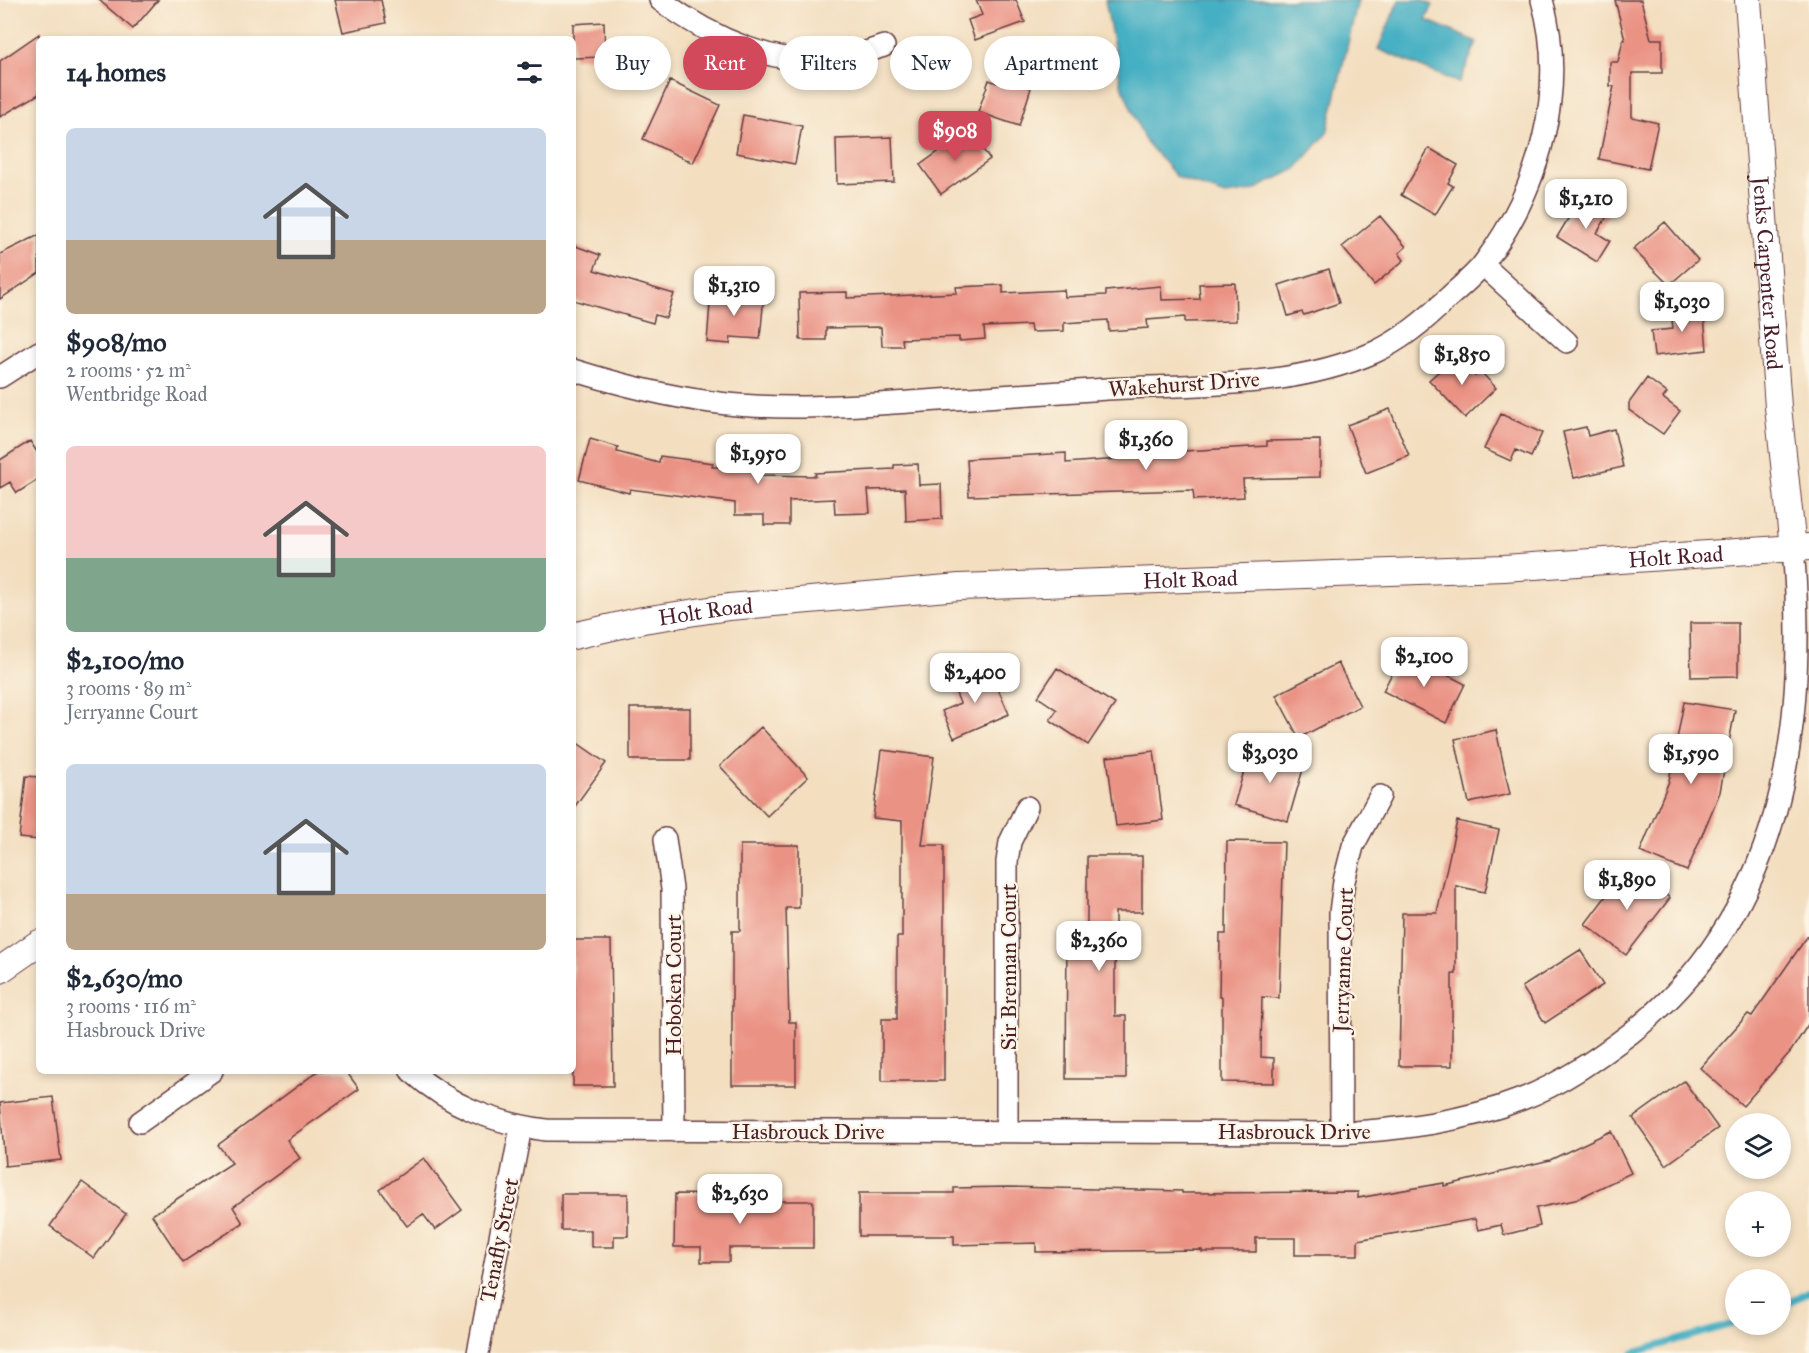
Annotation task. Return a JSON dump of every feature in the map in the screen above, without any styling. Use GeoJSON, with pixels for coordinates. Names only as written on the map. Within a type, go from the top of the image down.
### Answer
{"type":"FeatureCollection","features":[{"type":"Feature","properties":{"kind":"street"},"geometry":{"type":"LineString","coordinates":[[660,0],[708,32],[747,49],[806,60],[844,58],[884,46]]}},
{"type":"Feature","properties":{"kind":"street","name":"Wakehurst Drive"},"geometry":{"type":"LineString","coordinates":[[576,371],[666,394],[759,406],[836,406],[1292,377],[1374,352],[1404,335],[1433,313],[1483,265],[1519,209],[1540,154],[1550,83],[1547,16],[1542,0]]}},
{"type":"Feature","properties":{"kind":"street","name":"Jenks Carpenter Road"},"geometry":{"type":"LineString","coordinates":[[1748,0],[1778,407],[1801,547]]}},
{"type":"Feature","properties":{"kind":"street"},"geometry":{"type":"LineString","coordinates":[[1483,265],[1567,342]]}},
{"type":"Feature","properties":{"kind":"street"},"geometry":{"type":"LineString","coordinates":[[0,377],[36,354]]}},
{"type":"Feature","properties":{"kind":"street","name":"Holt Road"},"geometry":{"type":"LineString","coordinates":[[576,635],[643,620],[729,607],[959,587],[1504,568],[1801,547]]}},
{"type":"Feature","properties":{"kind":"street","name":"Hasbrouck Drive"},"geometry":{"type":"LineString","coordinates":[[414,1074],[429,1087],[459,1106],[487,1118],[521,1127],[546,1130],[1341,1133],[1404,1130],[1441,1123],[1524,1098],[1568,1076],[1614,1046],[1660,1008],[1702,964],[1742,908],[1773,843],[1794,767],[1803,693],[1799,582],[1801,547]]}},
{"type":"Feature","properties":{"kind":"street","name":"Jerryanne Court"},"geometry":{"type":"LineString","coordinates":[[1341,1133],[1342,902],[1353,846],[1380,796]]}},
{"type":"Feature","properties":{"kind":"street","name":"Sir Brennan Court"},"geometry":{"type":"LineString","coordinates":[[1007,1130],[1007,862],[1010,842],[1027,807]]}},
{"type":"Feature","properties":{"kind":"street","name":"Hoboken Court"},"geometry":{"type":"LineString","coordinates":[[664,839],[672,889],[674,1131]]}},
{"type":"Feature","properties":{"kind":"street"},"geometry":{"type":"LineString","coordinates":[[0,970],[36,945]]}},
{"type":"Feature","properties":{"kind":"street"},"geometry":{"type":"LineString","coordinates":[[140,1122],[208,1074]]}},
{"type":"Feature","properties":{"kind":"street","name":"Tenafly Street"},"geometry":{"type":"LineString","coordinates":[[478,1353],[521,1127]]}},
{"type":"Feature","properties":{"kind":"water"},"geometry":{"type":"Polygon","coordinates":[[[1105,0],[1358,0],[1327,133],[1296,169],[1252,191],[1225,195],[1177,177],[1144,139],[1121,84],[1120,36],[1112,36],[1105,0]]]}},
{"type":"Feature","properties":{"kind":"water"},"geometry":{"type":"Polygon","coordinates":[[[1399,0],[1420,0],[1433,5],[1426,20],[1477,42],[1459,83],[1378,49],[1399,0]]]}},
{"type":"Feature","properties":{"kind":"building"},"geometry":{"type":"Polygon","coordinates":[[[99,0],[158,0],[133,29],[99,0]]]}},
{"type":"Feature","properties":{"kind":"building"},"geometry":{"type":"Polygon","coordinates":[[[335,0],[381,0],[386,23],[343,32],[335,0]]]}},
{"type":"Feature","properties":{"kind":"building"},"geometry":{"type":"Polygon","coordinates":[[[976,0],[1016,0],[1025,22],[975,40],[968,20],[982,15],[976,0]]]}},
{"type":"Feature","properties":{"kind":"building"},"geometry":{"type":"Polygon","coordinates":[[[1615,0],[1641,0],[1651,39],[1662,39],[1662,73],[1632,73],[1632,117],[1658,123],[1648,169],[1599,159],[1614,86],[1610,86],[1610,62],[1618,62],[1623,40],[1625,40],[1615,0]]]}},
{"type":"Feature","properties":{"kind":"building"},"geometry":{"type":"Polygon","coordinates":[[[604,22],[604,36],[594,36],[594,57],[576,58],[576,36],[573,36],[573,24],[604,22]]]}},
{"type":"Feature","properties":{"kind":"building"},"geometry":{"type":"Polygon","coordinates":[[[36,36],[36,96],[0,117],[0,61],[36,36]]]}},
{"type":"Feature","properties":{"kind":"building"},"geometry":{"type":"Polygon","coordinates":[[[671,81],[683,87],[683,90],[689,90],[720,105],[693,163],[643,139],[666,90],[671,90],[671,81]]]}},
{"type":"Feature","properties":{"kind":"building"},"geometry":{"type":"Polygon","coordinates":[[[986,90],[1030,90],[1019,126],[978,112],[986,90]]]}},
{"type":"Feature","properties":{"kind":"building"},"geometry":{"type":"Polygon","coordinates":[[[743,115],[802,126],[795,164],[736,153],[743,115]]]}},
{"type":"Feature","properties":{"kind":"building"},"geometry":{"type":"Polygon","coordinates":[[[969,130],[990,159],[941,194],[920,165],[969,130]]]}},
{"type":"Feature","properties":{"kind":"building"},"geometry":{"type":"Polygon","coordinates":[[[892,137],[894,182],[837,184],[836,139],[892,137]]]}},
{"type":"Feature","properties":{"kind":"building"},"geometry":{"type":"Polygon","coordinates":[[[1429,148],[1458,165],[1448,183],[1453,186],[1435,215],[1401,195],[1429,148]]]}},
{"type":"Feature","properties":{"kind":"building"},"geometry":{"type":"Polygon","coordinates":[[[1581,197],[1609,213],[1597,233],[1610,241],[1597,262],[1557,237],[1581,197]]]}},
{"type":"Feature","properties":{"kind":"building"},"geometry":{"type":"Polygon","coordinates":[[[1380,216],[1406,247],[1399,253],[1404,260],[1374,285],[1342,247],[1380,216]]]}},
{"type":"Feature","properties":{"kind":"building"},"geometry":{"type":"Polygon","coordinates":[[[1665,222],[1698,260],[1669,285],[1633,249],[1665,222]]]}},
{"type":"Feature","properties":{"kind":"building"},"geometry":{"type":"Polygon","coordinates":[[[36,236],[36,275],[0,299],[0,254],[36,236]]]}},
{"type":"Feature","properties":{"kind":"building"},"geometry":{"type":"Polygon","coordinates":[[[576,246],[600,255],[594,270],[674,294],[666,318],[655,315],[653,323],[576,301],[576,246]]]}},
{"type":"Feature","properties":{"kind":"building"},"geometry":{"type":"Polygon","coordinates":[[[1329,269],[1339,303],[1304,315],[1302,312],[1288,316],[1279,285],[1329,269]]]}},
{"type":"Feature","properties":{"kind":"building"},"geometry":{"type":"Polygon","coordinates":[[[1235,283],[1236,321],[1185,322],[1185,317],[1147,320],[1148,328],[1109,331],[1108,320],[1064,323],[1064,331],[1031,332],[1030,325],[984,327],[985,339],[959,341],[959,337],[902,339],[903,346],[882,346],[881,327],[826,328],[826,340],[800,340],[799,293],[847,292],[847,298],[957,293],[956,287],[1003,285],[1003,293],[1064,290],[1065,297],[1106,295],[1106,291],[1161,286],[1162,300],[1200,299],[1199,284],[1235,283]]]}},
{"type":"Feature","properties":{"kind":"building"},"geometry":{"type":"Polygon","coordinates":[[[711,291],[764,296],[760,339],[731,337],[730,344],[707,342],[711,291]]]}},
{"type":"Feature","properties":{"kind":"building"},"geometry":{"type":"Polygon","coordinates":[[[1703,306],[1707,350],[1654,356],[1651,331],[1673,329],[1671,309],[1703,306]]]}},
{"type":"Feature","properties":{"kind":"building"},"geometry":{"type":"Polygon","coordinates":[[[1456,356],[1475,376],[1480,371],[1496,388],[1465,418],[1429,380],[1456,356]]]}},
{"type":"Feature","properties":{"kind":"building"},"geometry":{"type":"Polygon","coordinates":[[[1647,378],[1667,393],[1663,398],[1680,411],[1663,434],[1629,410],[1629,403],[1647,378]]]}},
{"type":"Feature","properties":{"kind":"building"},"geometry":{"type":"Polygon","coordinates":[[[1390,409],[1409,456],[1366,473],[1347,425],[1390,409]]]}},
{"type":"Feature","properties":{"kind":"building"},"geometry":{"type":"Polygon","coordinates":[[[1501,414],[1542,433],[1531,457],[1516,450],[1511,461],[1484,449],[1501,414]]]}},
{"type":"Feature","properties":{"kind":"building"},"geometry":{"type":"Polygon","coordinates":[[[1586,427],[1588,436],[1614,429],[1623,467],[1574,478],[1563,432],[1586,427]]]}},
{"type":"Feature","properties":{"kind":"building"},"geometry":{"type":"Polygon","coordinates":[[[590,439],[618,447],[617,452],[659,463],[660,456],[713,463],[712,467],[761,467],[761,475],[816,476],[815,473],[894,469],[894,465],[918,464],[919,485],[941,484],[942,519],[906,521],[905,489],[868,490],[870,513],[835,514],[834,499],[789,501],[789,525],[764,525],[764,515],[735,515],[735,503],[630,489],[629,493],[579,480],[590,439]]]}},
{"type":"Feature","properties":{"kind":"building"},"geometry":{"type":"Polygon","coordinates":[[[1320,440],[1320,477],[1243,479],[1244,497],[1194,500],[1193,490],[969,496],[967,459],[1066,453],[1066,463],[1119,459],[1118,455],[1267,446],[1267,441],[1320,440]]]}},
{"type":"Feature","properties":{"kind":"building"},"geometry":{"type":"Polygon","coordinates":[[[30,441],[36,450],[36,481],[17,493],[10,482],[0,488],[0,460],[30,441]]]}},
{"type":"Feature","properties":{"kind":"building"},"geometry":{"type":"Polygon","coordinates":[[[1690,623],[1738,623],[1738,676],[1691,677],[1690,623]]]}},
{"type":"Feature","properties":{"kind":"building"},"geometry":{"type":"Polygon","coordinates":[[[1403,652],[1465,684],[1446,723],[1383,691],[1403,652]]]}},
{"type":"Feature","properties":{"kind":"building"},"geometry":{"type":"Polygon","coordinates":[[[1338,663],[1360,706],[1299,738],[1276,695],[1338,663]]]}},
{"type":"Feature","properties":{"kind":"building"},"geometry":{"type":"Polygon","coordinates":[[[989,668],[1009,714],[954,738],[942,711],[960,703],[952,684],[989,668]]]}},
{"type":"Feature","properties":{"kind":"building"},"geometry":{"type":"Polygon","coordinates":[[[1057,668],[1115,704],[1088,745],[1050,720],[1057,710],[1038,697],[1057,668]]]}},
{"type":"Feature","properties":{"kind":"building"},"geometry":{"type":"Polygon","coordinates":[[[1684,702],[1735,710],[1720,792],[1687,871],[1640,852],[1669,781],[1684,702]]]}},
{"type":"Feature","properties":{"kind":"building"},"geometry":{"type":"Polygon","coordinates":[[[630,708],[690,708],[690,760],[630,760],[630,708]]]}},
{"type":"Feature","properties":{"kind":"building"},"geometry":{"type":"Polygon","coordinates":[[[761,727],[808,777],[767,816],[720,766],[761,727]]]}},
{"type":"Feature","properties":{"kind":"building"},"geometry":{"type":"Polygon","coordinates":[[[1496,730],[1510,794],[1469,803],[1455,739],[1496,730]]]}},
{"type":"Feature","properties":{"kind":"building"},"geometry":{"type":"Polygon","coordinates":[[[576,742],[606,763],[576,805],[576,742]]]}},
{"type":"Feature","properties":{"kind":"building"},"geometry":{"type":"Polygon","coordinates":[[[1251,747],[1305,762],[1288,821],[1234,805],[1251,747]]]}},
{"type":"Feature","properties":{"kind":"building"},"geometry":{"type":"Polygon","coordinates":[[[882,750],[934,757],[922,845],[944,845],[944,1081],[882,1081],[882,1019],[897,1019],[897,937],[902,937],[902,821],[873,818],[882,750]]]}},
{"type":"Feature","properties":{"kind":"building"},"geometry":{"type":"Polygon","coordinates":[[[1154,751],[1163,820],[1116,826],[1107,757],[1154,751]]]}},
{"type":"Feature","properties":{"kind":"building"},"geometry":{"type":"Polygon","coordinates":[[[26,776],[36,777],[36,840],[19,838],[26,776]]]}},
{"type":"Feature","properties":{"kind":"building"},"geometry":{"type":"Polygon","coordinates":[[[1457,821],[1499,830],[1485,892],[1456,886],[1456,974],[1452,974],[1452,1066],[1399,1066],[1402,913],[1437,913],[1457,821]]]}},
{"type":"Feature","properties":{"kind":"building"},"geometry":{"type":"Polygon","coordinates":[[[1227,841],[1284,842],[1279,998],[1262,997],[1261,1057],[1274,1058],[1274,1083],[1222,1082],[1222,997],[1219,997],[1220,934],[1226,934],[1227,841]]]}},
{"type":"Feature","properties":{"kind":"building"},"geometry":{"type":"Polygon","coordinates":[[[740,845],[799,845],[799,908],[786,908],[789,1022],[796,1022],[796,1085],[732,1085],[732,931],[740,931],[740,845]]]}},
{"type":"Feature","properties":{"kind":"building"},"geometry":{"type":"Polygon","coordinates":[[[1087,856],[1142,856],[1142,912],[1115,912],[1115,1016],[1126,1016],[1126,1079],[1066,1079],[1067,933],[1087,933],[1087,856]]]}},
{"type":"Feature","properties":{"kind":"building"},"geometry":{"type":"Polygon","coordinates":[[[1628,867],[1670,898],[1626,955],[1585,924],[1628,867]]]}},
{"type":"Feature","properties":{"kind":"building"},"geometry":{"type":"Polygon","coordinates":[[[1809,934],[1809,1023],[1791,1051],[1743,1106],[1700,1068],[1748,1014],[1752,1016],[1809,934]]]}},
{"type":"Feature","properties":{"kind":"building"},"geometry":{"type":"Polygon","coordinates":[[[576,940],[611,940],[613,1086],[573,1086],[573,1074],[576,1074],[576,940]]]}},
{"type":"Feature","properties":{"kind":"building"},"geometry":{"type":"Polygon","coordinates":[[[1580,950],[1603,985],[1545,1023],[1522,987],[1580,950]]]}},
{"type":"Feature","properties":{"kind":"building"},"geometry":{"type":"Polygon","coordinates":[[[314,1074],[348,1074],[359,1089],[287,1140],[300,1158],[233,1207],[243,1223],[183,1262],[152,1215],[232,1163],[218,1145],[314,1074]]]}},
{"type":"Feature","properties":{"kind":"building"},"geometry":{"type":"Polygon","coordinates":[[[1684,1081],[1718,1128],[1666,1165],[1633,1118],[1684,1081]]]}},
{"type":"Feature","properties":{"kind":"building"},"geometry":{"type":"Polygon","coordinates":[[[53,1097],[61,1160],[5,1166],[0,1103],[53,1097]]]}},
{"type":"Feature","properties":{"kind":"building"},"geometry":{"type":"Polygon","coordinates":[[[1611,1131],[1631,1173],[1575,1200],[1536,1208],[1540,1226],[1504,1235],[1501,1225],[1478,1230],[1475,1219],[1358,1240],[1358,1255],[1295,1255],[1295,1238],[1256,1238],[1256,1252],[1202,1252],[1202,1250],[1036,1252],[1036,1243],[954,1245],[954,1236],[859,1236],[859,1193],[954,1193],[954,1188],[1009,1187],[1182,1191],[1182,1193],[1358,1192],[1358,1198],[1444,1183],[1444,1186],[1550,1160],[1611,1131]]]}},
{"type":"Feature","properties":{"kind":"building"},"geometry":{"type":"Polygon","coordinates":[[[424,1158],[462,1210],[435,1230],[423,1214],[407,1226],[380,1190],[424,1158]]]}},
{"type":"Feature","properties":{"kind":"building"},"geometry":{"type":"Polygon","coordinates":[[[82,1182],[126,1214],[94,1258],[50,1226],[82,1182]]]}},
{"type":"Feature","properties":{"kind":"building"},"geometry":{"type":"Polygon","coordinates":[[[561,1194],[628,1194],[628,1236],[614,1236],[614,1247],[591,1247],[591,1230],[561,1230],[561,1194]]]}},
{"type":"Feature","properties":{"kind":"building"},"geometry":{"type":"Polygon","coordinates":[[[675,1194],[730,1195],[730,1201],[813,1201],[813,1248],[729,1248],[729,1262],[701,1262],[701,1247],[674,1247],[675,1194]]]}},
{"type":"Feature","properties":{"kind":"waterway"},"geometry":{"type":"LineString","coordinates":[[1791,1301],[1809,1292]]}},
{"type":"Feature","properties":{"kind":"waterway"},"geometry":{"type":"LineString","coordinates":[[1633,1353],[1725,1326]]}}]}
